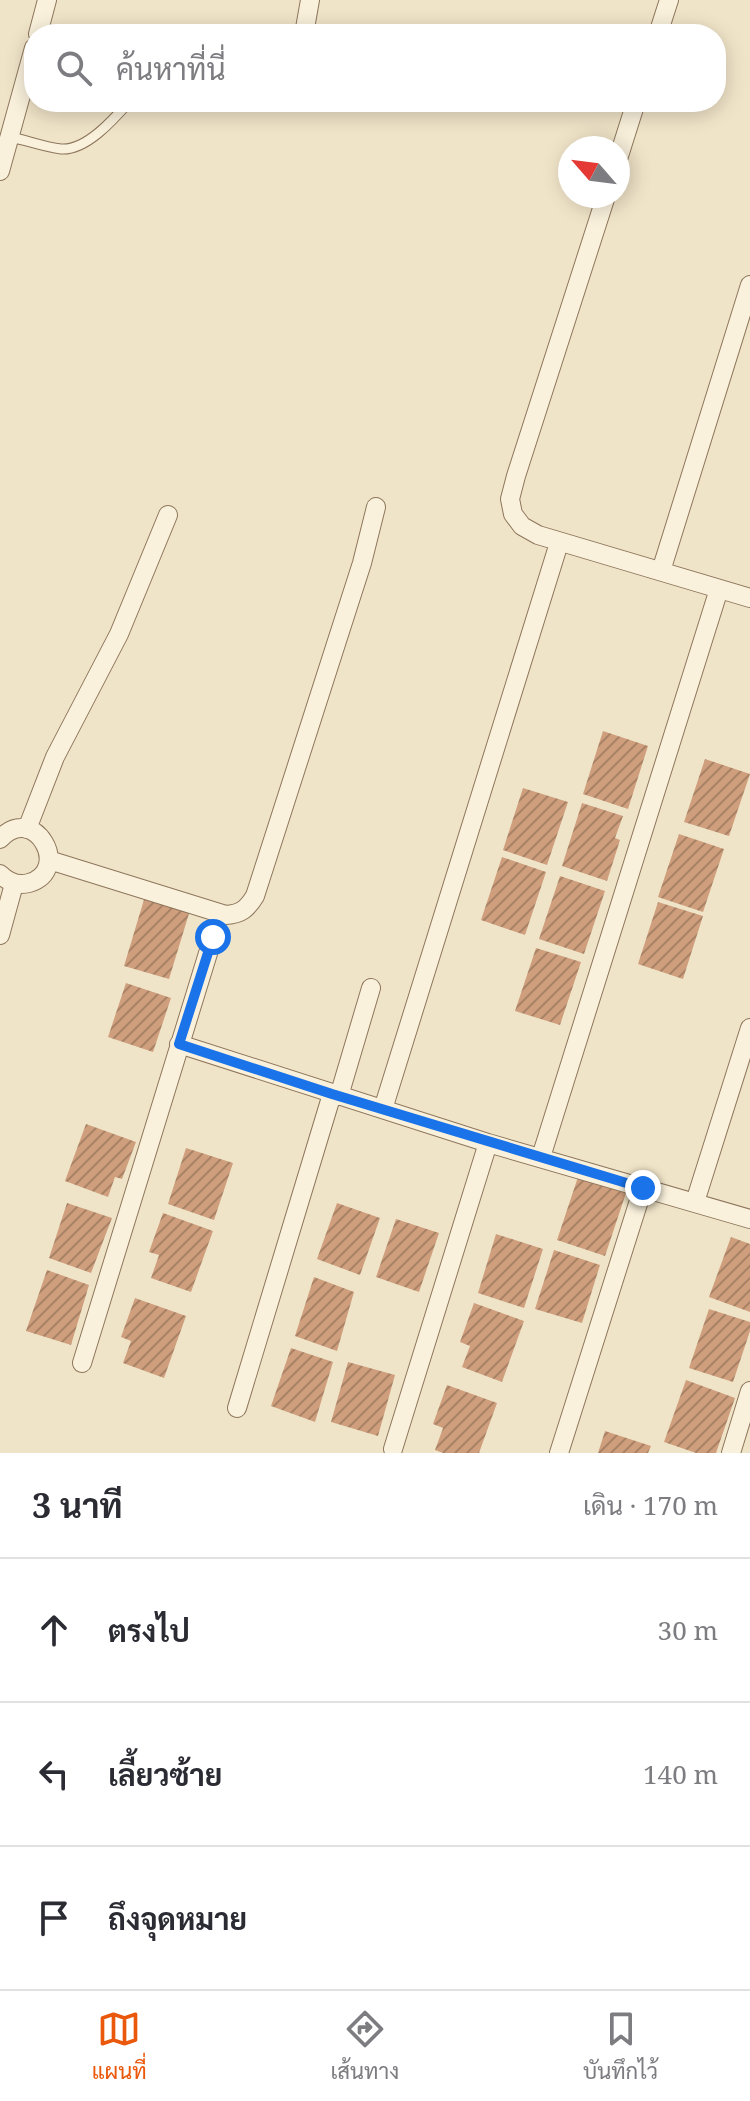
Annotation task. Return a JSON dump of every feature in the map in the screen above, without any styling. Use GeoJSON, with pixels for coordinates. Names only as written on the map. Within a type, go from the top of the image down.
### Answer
{"type":"FeatureCollection","features":[{"type":"Feature","properties":{"kind":"street"},"geometry":{"type":"LineString","coordinates":[[41,24],[47,0]]}},
{"type":"Feature","properties":{"kind":"street"},"geometry":{"type":"LineString","coordinates":[[306,24],[310,0]]}},
{"type":"Feature","properties":{"kind":"street"},"geometry":{"type":"LineString","coordinates":[[661,24],[669,0]]}},
{"type":"Feature","properties":{"kind":"street"},"geometry":{"type":"LineString","coordinates":[[0,171],[24,85]]}},
{"type":"Feature","properties":{"kind":"street"},"geometry":{"type":"LineString","coordinates":[[625,136],[633,112]]}},
{"type":"Feature","properties":{"kind":"street"},"geometry":{"type":"LineString","coordinates":[[602,208],[510,499],[513,514],[522,526],[559,543],[750,598]]}},
{"type":"Feature","properties":{"kind":"street"},"geometry":{"type":"LineString","coordinates":[[661,571],[750,285]]}},
{"type":"Feature","properties":{"kind":"street"},"geometry":{"type":"LineString","coordinates":[[49,860],[226,915],[237,914],[249,906],[339,636],[376,507]]}},
{"type":"Feature","properties":{"kind":"street"},"geometry":{"type":"LineString","coordinates":[[27,829],[55,757],[119,634],[168,515]]}},
{"type":"Feature","properties":{"kind":"street"},"geometry":{"type":"LineString","coordinates":[[383,1109],[559,543]]}},
{"type":"Feature","properties":{"kind":"street"},"geometry":{"type":"LineString","coordinates":[[541,1157],[719,589]]}},
{"type":"Feature","properties":{"kind":"street"},"geometry":{"type":"LineString","coordinates":[[0,839],[14,829],[37,833],[44,840],[49,860],[37,880],[26,884],[7,879],[0,935]]}},
{"type":"Feature","properties":{"kind":"street"},"geometry":{"type":"LineString","coordinates":[[82,1363],[213,937]]}},
{"type":"Feature","properties":{"kind":"street"},"geometry":{"type":"LineString","coordinates":[[237,1408],[371,988]]}},
{"type":"Feature","properties":{"kind":"street"},"geometry":{"type":"LineString","coordinates":[[695,1202],[750,1028]]}},
{"type":"Feature","properties":{"kind":"street"},"geometry":{"type":"LineString","coordinates":[[179,1044],[488,1143],[750,1219]]}},
{"type":"Feature","properties":{"kind":"street"},"geometry":{"type":"LineString","coordinates":[[393,1449],[488,1143]]}},
{"type":"Feature","properties":{"kind":"street"},"geometry":{"type":"LineString","coordinates":[[559,1453],[643,1188]]}},
{"type":"Feature","properties":{"kind":"street"},"geometry":{"type":"LineString","coordinates":[[731,1453],[750,1391]]}},
{"type":"Feature","properties":{"kind":"lane"},"geometry":{"type":"LineString","coordinates":[[10,137],[64,149],[81,143],[105,128],[120,112]]}},
{"type":"Feature","properties":{"kind":"building"},"geometry":{"type":"Polygon","coordinates":[[[603,731],[648,746],[628,809],[583,794],[603,731]]]}},
{"type":"Feature","properties":{"kind":"building"},"geometry":{"type":"Polygon","coordinates":[[[705,759],[750,774],[729,836],[684,822],[705,759]]]}},
{"type":"Feature","properties":{"kind":"building"},"geometry":{"type":"Polygon","coordinates":[[[523,788],[568,802],[547,865],[503,850],[523,788]]]}},
{"type":"Feature","properties":{"kind":"building"},"geometry":{"type":"Polygon","coordinates":[[[582,803],[623,816],[615,838],[620,840],[607,881],[562,866],[582,803]]]}},
{"type":"Feature","properties":{"kind":"building"},"geometry":{"type":"Polygon","coordinates":[[[679,834],[724,849],[703,912],[658,897],[679,834]]]}},
{"type":"Feature","properties":{"kind":"building"},"geometry":{"type":"Polygon","coordinates":[[[502,857],[546,872],[525,935],[481,920],[502,857]]]}},
{"type":"Feature","properties":{"kind":"building"},"geometry":{"type":"Polygon","coordinates":[[[560,876],[605,891],[584,954],[539,939],[560,876]]]}},
{"type":"Feature","properties":{"kind":"building"},"geometry":{"type":"Polygon","coordinates":[[[146,893],[191,907],[169,979],[124,966],[146,893]]]}},
{"type":"Feature","properties":{"kind":"building"},"geometry":{"type":"Polygon","coordinates":[[[658,902],[703,916],[683,979],[638,964],[658,902]]]}},
{"type":"Feature","properties":{"kind":"building"},"geometry":{"type":"Polygon","coordinates":[[[536,948],[581,962],[560,1025],[515,1011],[536,948]]]}},
{"type":"Feature","properties":{"kind":"building"},"geometry":{"type":"Polygon","coordinates":[[[126,983],[171,998],[153,1052],[108,1037],[126,983]]]}},
{"type":"Feature","properties":{"kind":"building"},"geometry":{"type":"Polygon","coordinates":[[[86,1124],[136,1142],[122,1179],[115,1177],[108,1197],[65,1181],[86,1124]]]}},
{"type":"Feature","properties":{"kind":"building"},"geometry":{"type":"Polygon","coordinates":[[[186,1148],[233,1163],[214,1220],[168,1204],[186,1148]]]}},
{"type":"Feature","properties":{"kind":"building"},"geometry":{"type":"Polygon","coordinates":[[[578,1177],[626,1193],[605,1256],[557,1240],[578,1177]]]}},
{"type":"Feature","properties":{"kind":"building"},"geometry":{"type":"Polygon","coordinates":[[[67,1203],[112,1218],[91,1273],[49,1258],[67,1203]]]}},
{"type":"Feature","properties":{"kind":"building"},"geometry":{"type":"Polygon","coordinates":[[[337,1203],[380,1218],[360,1275],[317,1259],[337,1203]]]}},
{"type":"Feature","properties":{"kind":"building"},"geometry":{"type":"Polygon","coordinates":[[[163,1213],[213,1231],[191,1292],[151,1278],[159,1255],[149,1252],[163,1213]]]}},
{"type":"Feature","properties":{"kind":"building"},"geometry":{"type":"Polygon","coordinates":[[[396,1219],[439,1233],[419,1292],[376,1277],[396,1219]]]}},
{"type":"Feature","properties":{"kind":"building"},"geometry":{"type":"Polygon","coordinates":[[[496,1234],[543,1249],[524,1308],[478,1293],[496,1234]]]}},
{"type":"Feature","properties":{"kind":"building"},"geometry":{"type":"Polygon","coordinates":[[[731,1237],[750,1244],[750,1312],[709,1297],[731,1237]]]}},
{"type":"Feature","properties":{"kind":"building"},"geometry":{"type":"Polygon","coordinates":[[[554,1250],[600,1265],[582,1323],[535,1309],[554,1250]]]}},
{"type":"Feature","properties":{"kind":"building"},"geometry":{"type":"Polygon","coordinates":[[[47,1270],[89,1285],[71,1345],[26,1331],[47,1270]]]}},
{"type":"Feature","properties":{"kind":"building"},"geometry":{"type":"Polygon","coordinates":[[[314,1277],[354,1292],[337,1351],[295,1336],[314,1277]]]}},
{"type":"Feature","properties":{"kind":"building"},"geometry":{"type":"Polygon","coordinates":[[[135,1298],[186,1316],[164,1378],[123,1363],[131,1341],[121,1337],[135,1298]]]}},
{"type":"Feature","properties":{"kind":"building"},"geometry":{"type":"Polygon","coordinates":[[[474,1303],[524,1321],[502,1382],[462,1367],[470,1346],[460,1342],[474,1303]]]}},
{"type":"Feature","properties":{"kind":"building"},"geometry":{"type":"Polygon","coordinates":[[[709,1309],[750,1322],[750,1331],[733,1382],[689,1368],[709,1309]]]}},
{"type":"Feature","properties":{"kind":"building"},"geometry":{"type":"Polygon","coordinates":[[[291,1348],[333,1362],[315,1422],[271,1406],[291,1348]]]}},
{"type":"Feature","properties":{"kind":"building"},"geometry":{"type":"Polygon","coordinates":[[[348,1362],[395,1375],[378,1436],[331,1422],[348,1362]]]}},
{"type":"Feature","properties":{"kind":"building"},"geometry":{"type":"Polygon","coordinates":[[[686,1380],[735,1398],[716,1453],[696,1453],[664,1442],[686,1380]]]}},
{"type":"Feature","properties":{"kind":"building"},"geometry":{"type":"Polygon","coordinates":[[[447,1385],[497,1403],[479,1453],[443,1453],[435,1450],[443,1428],[433,1424],[447,1385]]]}},
{"type":"Feature","properties":{"kind":"building"},"geometry":{"type":"Polygon","coordinates":[[[605,1431],[651,1446],[648,1453],[598,1453],[605,1431]]]}},
{"type":"Feature","properties":{"kind":"route"},"geometry":{"type":"LineString","coordinates":[[213,937],[179,1044],[488,1143],[643,1188]]}}]}
